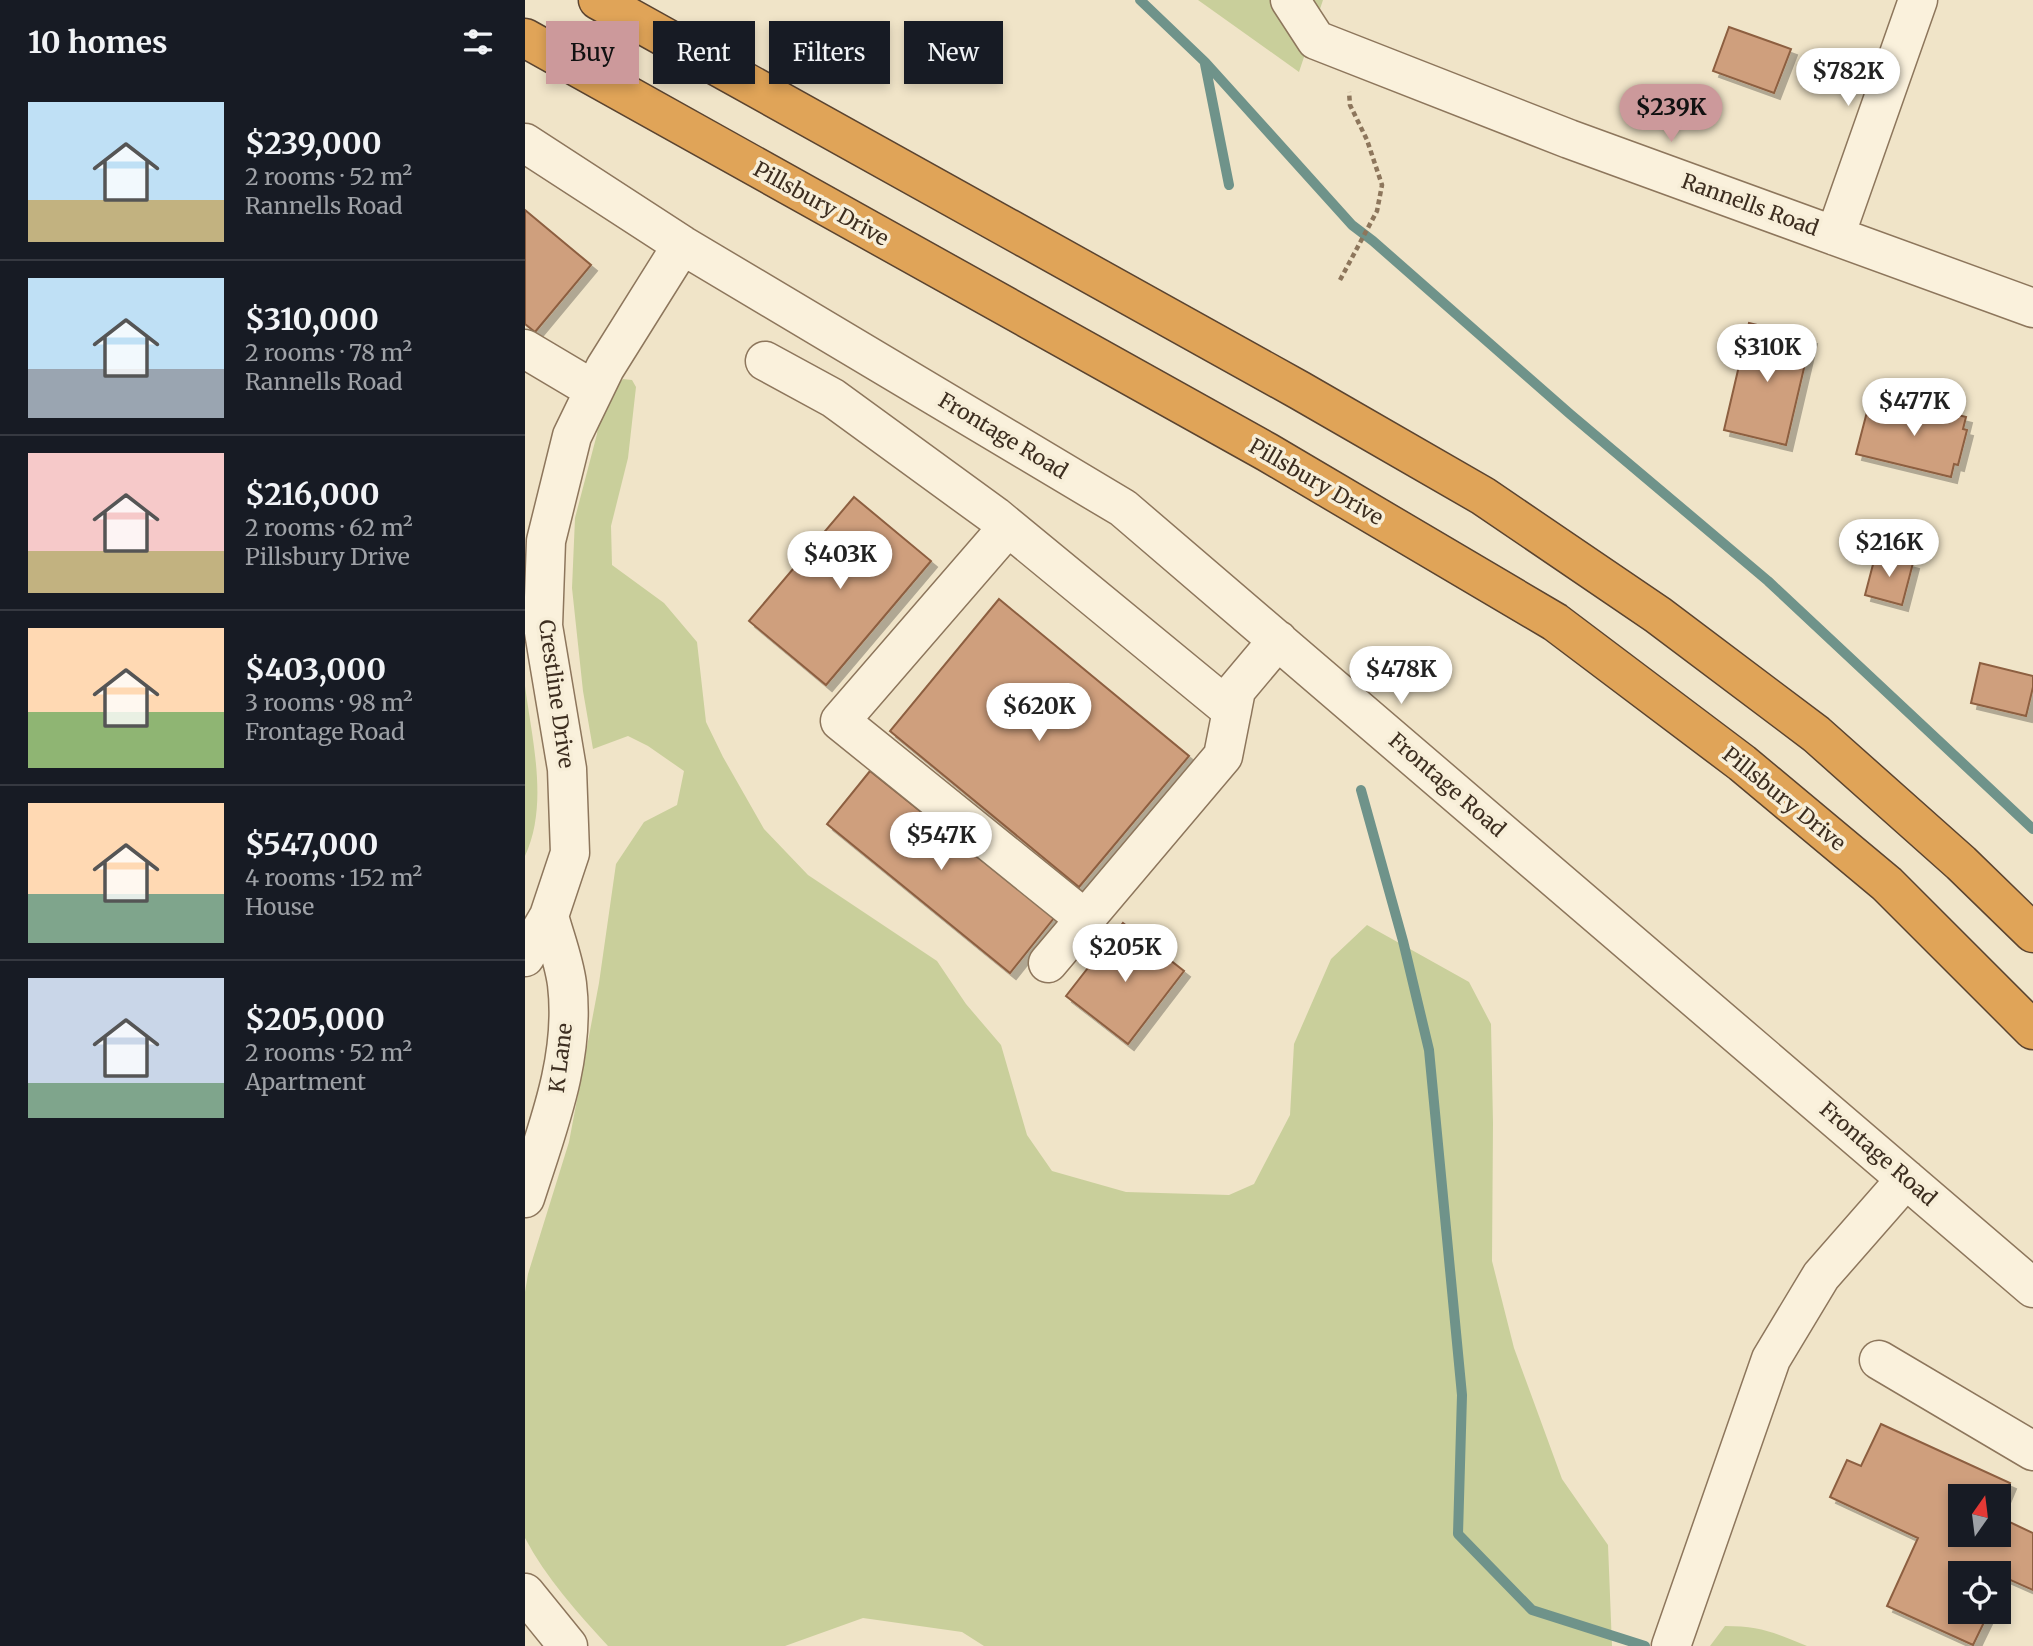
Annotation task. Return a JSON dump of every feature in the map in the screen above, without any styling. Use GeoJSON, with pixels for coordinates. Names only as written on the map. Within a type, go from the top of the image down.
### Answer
{"type":"FeatureCollection","features":[{"type":"Feature","properties":{"kind":"highway"},"geometry":{"type":"LineString","coordinates":[[599,0],[1287,383],[1483,496],[1658,615],[1817,734],[1961,863],[2033,933]]}},
{"type":"Feature","properties":{"kind":"highway","name":"Pillsbury Drive"},"geometry":{"type":"LineString","coordinates":[[525,38],[1267,452],[1555,622],[1742,763],[1887,884],[2033,1030]]}},
{"type":"Feature","properties":{"kind":"street","name":"Rannells Road"},"geometry":{"type":"LineString","coordinates":[[1290,0],[1316,40],[1569,139],[2033,308]]}},
{"type":"Feature","properties":{"kind":"street"},"geometry":{"type":"LineString","coordinates":[[1835,236],[1918,0]]}},
{"type":"Feature","properties":{"kind":"street","name":"Frontage Road"},"geometry":{"type":"LineString","coordinates":[[525,143],[682,245],[1123,508],[2033,1288]]}},
{"type":"Feature","properties":{"kind":"street","name":"Crestline Drive"},"geometry":{"type":"LineString","coordinates":[[525,957],[549,916],[570,853],[567,769],[543,626],[546,541],[572,436],[605,368],[682,245]]}},
{"type":"Feature","properties":{"kind":"street"},"geometry":{"type":"LineString","coordinates":[[525,349],[594,390]]}},
{"type":"Feature","properties":{"kind":"street"},"geometry":{"type":"LineString","coordinates":[[765,362],[833,398],[1008,527],[1232,711]]}},
{"type":"Feature","properties":{"kind":"street"},"geometry":{"type":"LineString","coordinates":[[1008,527],[840,721],[1085,919]]}},
{"type":"Feature","properties":{"kind":"street"},"geometry":{"type":"LineString","coordinates":[[1048,963],[1223,756],[1236,690],[1278,640]]}},
{"type":"Feature","properties":{"kind":"street","name":"K Lane"},"geometry":{"type":"LineString","coordinates":[[525,1198],[558,1094],[567,1047],[567,984],[549,916]]}},
{"type":"Feature","properties":{"kind":"street"},"geometry":{"type":"LineString","coordinates":[[1674,1638],[1771,1359],[1821,1276],[1906,1179]]}},
{"type":"Feature","properties":{"kind":"street"},"geometry":{"type":"LineString","coordinates":[[1879,1360],[2033,1451]]}},
{"type":"Feature","properties":{"kind":"street"},"geometry":{"type":"LineString","coordinates":[[525,1593],[568,1646]]}},
{"type":"Feature","properties":{"kind":"path"},"geometry":{"type":"LineString","coordinates":[[1340,280],[1377,211],[1382,185],[1367,140],[1350,105],[1347,80],[1349,53]]}},
{"type":"Feature","properties":{"kind":"green space"},"geometry":{"type":"Polygon","coordinates":[[[1198,0],[1323,0],[1299,72],[1198,0]]]}},
{"type":"Feature","properties":{"kind":"green space"},"geometry":{"type":"Polygon","coordinates":[[[623,379],[632,380],[636,387],[628,458],[611,526],[612,565],[664,603],[697,642],[706,722],[764,829],[808,875],[937,961],[966,1004],[1001,1045],[1027,1135],[1052,1171],[1126,1192],[1229,1195],[1254,1184],[1290,1115],[1294,1044],[1331,959],[1367,925],[1469,982],[1491,1024],[1492,1261],[1514,1348],[1562,1479],[1608,1545],[1612,1646],[984,1646],[962,1632],[863,1618],[785,1646],[608,1646],[563,1594],[542,1567],[525,1538],[525,1292],[528,1274],[569,1142],[599,983],[616,864],[644,822],[677,805],[684,771],[648,746],[628,736],[593,749],[583,691],[572,588],[575,518],[597,434],[600,404],[623,379]]]}},
{"type":"Feature","properties":{"kind":"green space"},"geometry":{"type":"Polygon","coordinates":[[[525,686],[537,772],[537,794],[532,836],[525,856],[525,686]]]}},
{"type":"Feature","properties":{"kind":"green space"},"geometry":{"type":"Polygon","coordinates":[[[1725,1626],[1767,1631],[1807,1646],[1710,1646],[1725,1626]]]}},
{"type":"Feature","properties":{"kind":"building"},"geometry":{"type":"Polygon","coordinates":[[[1729,27],[1791,49],[1774,93],[1713,71],[1729,27]]]}},
{"type":"Feature","properties":{"kind":"building"},"geometry":{"type":"Polygon","coordinates":[[[525,210],[591,265],[535,332],[525,324],[525,210]]]}},
{"type":"Feature","properties":{"kind":"building"},"geometry":{"type":"Polygon","coordinates":[[[1749,323],[1811,338],[1786,445],[1724,430],[1749,323]]]}},
{"type":"Feature","properties":{"kind":"building"},"geometry":{"type":"Polygon","coordinates":[[[1896,404],[1918,409],[1919,405],[1966,417],[1963,429],[1967,430],[1958,465],[1954,464],[1951,477],[1856,454],[1868,408],[1894,414],[1896,404]]]}},
{"type":"Feature","properties":{"kind":"building"},"geometry":{"type":"Polygon","coordinates":[[[854,497],[931,561],[826,685],[749,621],[854,497]]]}},
{"type":"Feature","properties":{"kind":"building"},"geometry":{"type":"Polygon","coordinates":[[[1876,553],[1913,563],[1902,605],[1865,595],[1876,553]]]}},
{"type":"Feature","properties":{"kind":"building"},"geometry":{"type":"Polygon","coordinates":[[[999,599],[1189,756],[1079,887],[890,731],[999,599]]]}},
{"type":"Feature","properties":{"kind":"building"},"geometry":{"type":"Polygon","coordinates":[[[1980,663],[2033,676],[2026,716],[1971,703],[1980,663]]]}},
{"type":"Feature","properties":{"kind":"building"},"geometry":{"type":"Polygon","coordinates":[[[870,771],[1054,918],[1010,973],[827,824],[870,771]]]}},
{"type":"Feature","properties":{"kind":"building"},"geometry":{"type":"Polygon","coordinates":[[[1123,923],[1184,971],[1128,1044],[1066,996],[1123,923]]]}},
{"type":"Feature","properties":{"kind":"building"},"geometry":{"type":"Polygon","coordinates":[[[1881,1424],[2010,1483],[1948,1484],[1948,1547],[2011,1547],[2011,1523],[2033,1533],[2033,1590],[2011,1580],[2011,1561],[1948,1561],[1948,1624],[1983,1624],[1973,1645],[1887,1606],[1918,1538],[1830,1497],[1847,1460],[1861,1466],[1881,1424]]]}},
{"type":"Feature","properties":{"kind":"waterway"},"geometry":{"type":"LineString","coordinates":[[1140,0],[1205,62],[1352,225],[1768,581],[2033,829]]}},
{"type":"Feature","properties":{"kind":"waterway"},"geometry":{"type":"LineString","coordinates":[[1205,64],[1229,185]]}},
{"type":"Feature","properties":{"kind":"waterway"},"geometry":{"type":"LineString","coordinates":[[1361,790],[1403,941],[1429,1050],[1462,1395],[1458,1534],[1532,1610],[1645,1646]]}}]}
